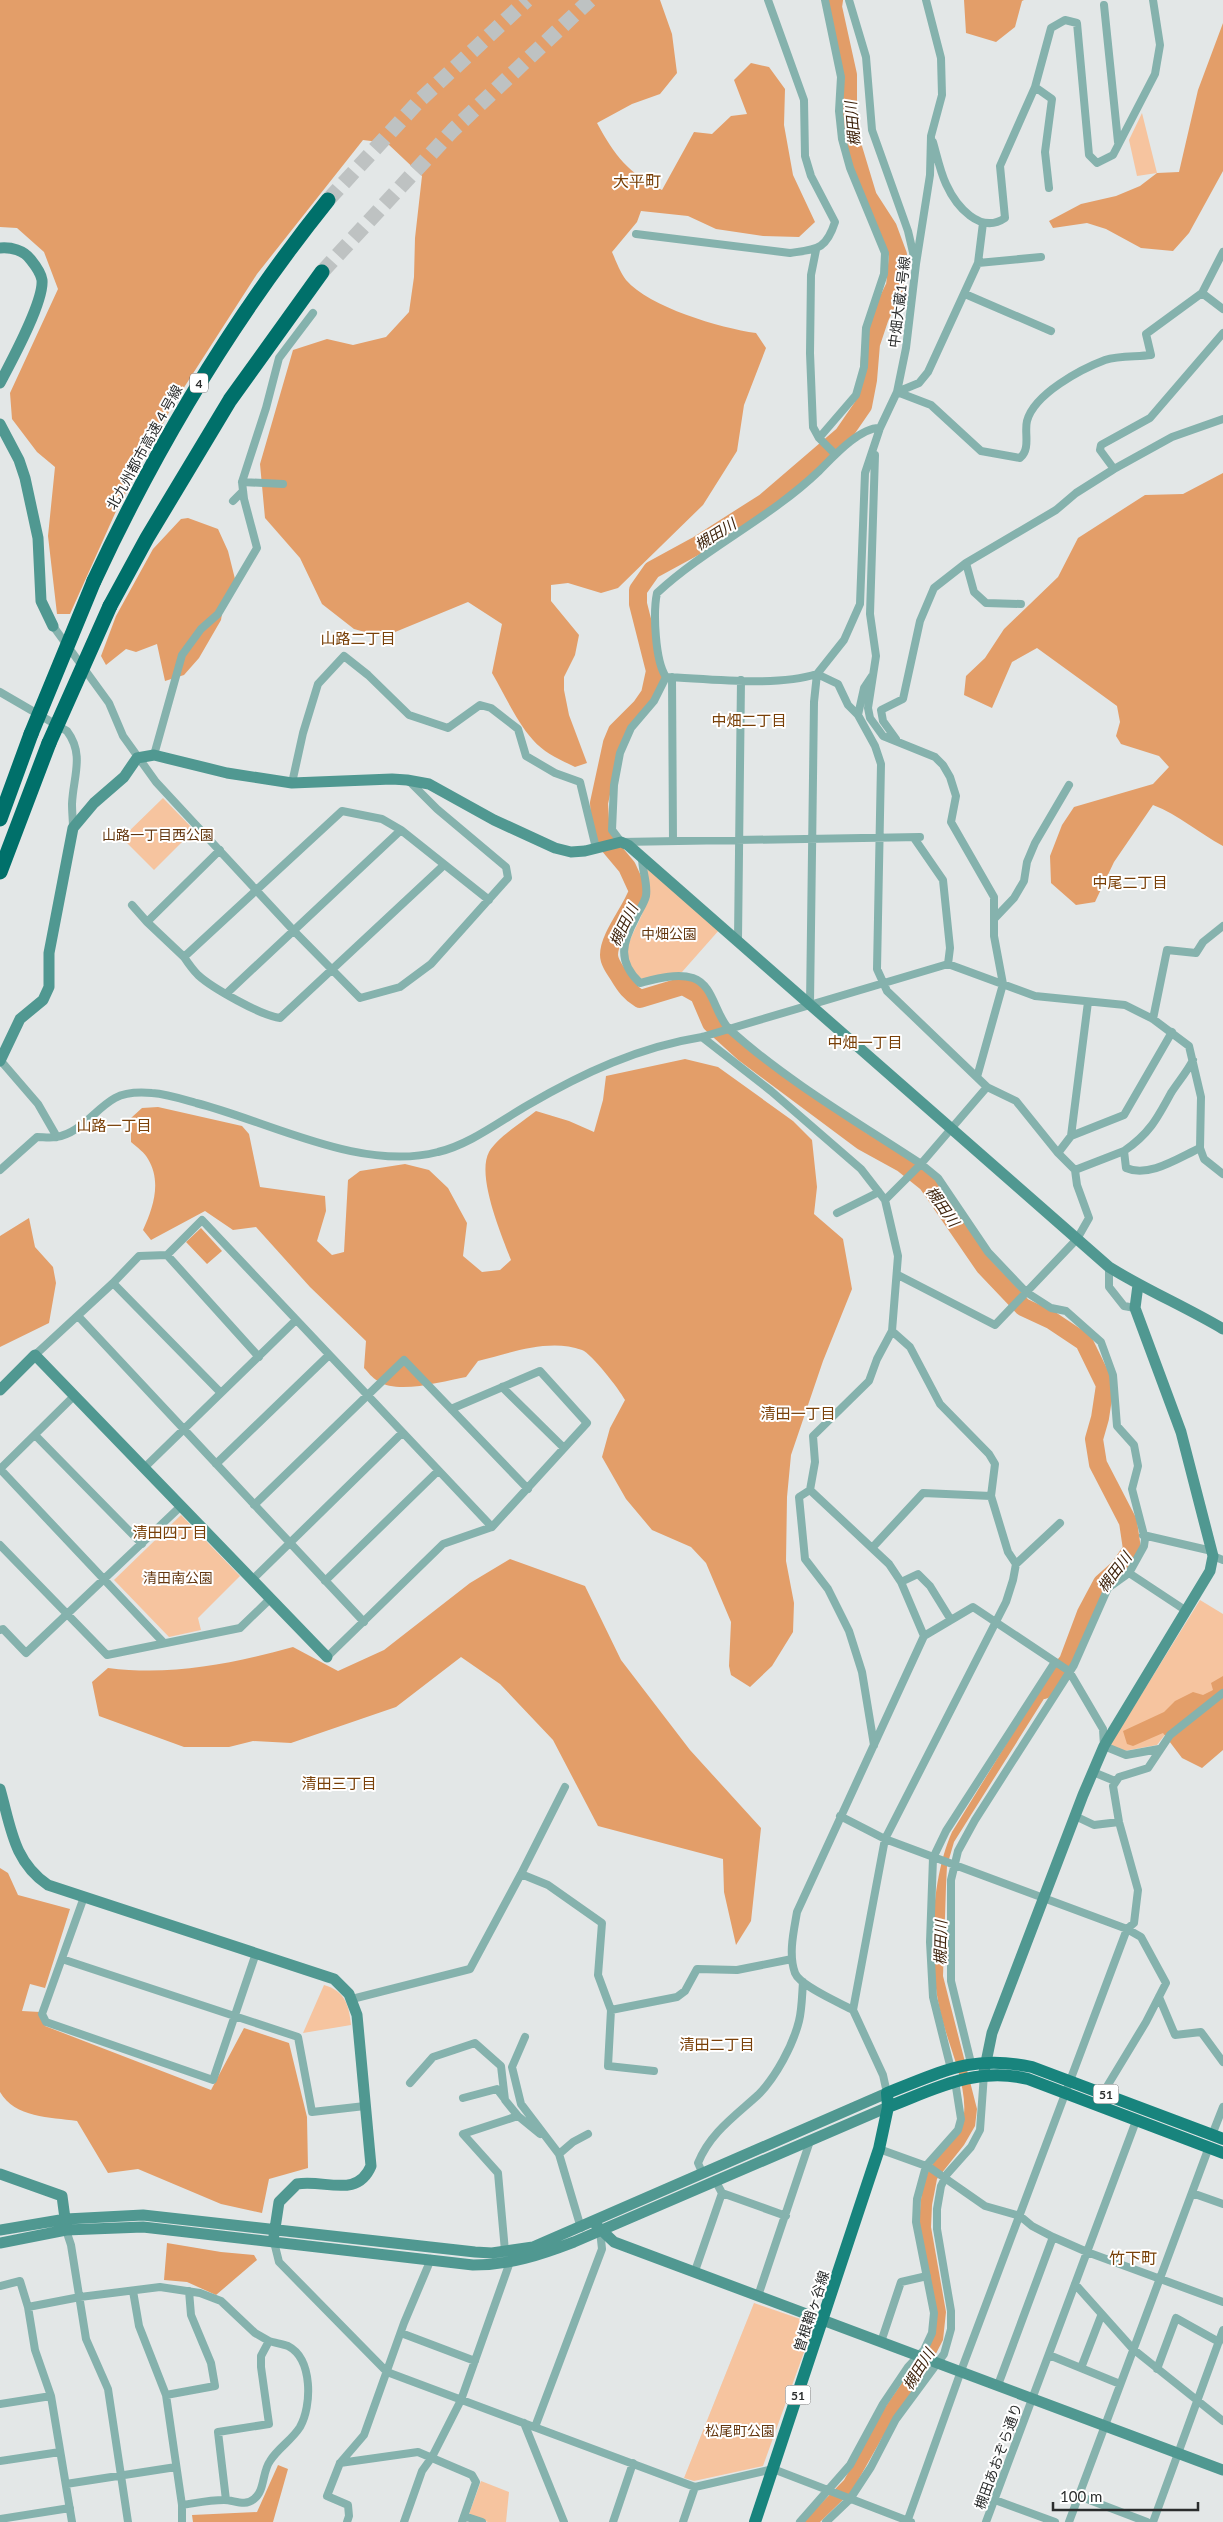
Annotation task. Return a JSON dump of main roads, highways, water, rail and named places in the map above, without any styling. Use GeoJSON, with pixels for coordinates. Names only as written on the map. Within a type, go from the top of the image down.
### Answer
{"type":"FeatureCollection","features":[{"type":"Feature","properties":{"kind":"highway","name":"北九州都市高速４号線"},"geometry":{"type":"LineString","coordinates":[[0,819],[30,734],[94,581],[127,509],[167,436],[256,295],[328,200]]}},
{"type":"Feature","properties":{"kind":"highway"},"geometry":{"type":"LineString","coordinates":[[0,872],[49,743],[110,606],[146,538],[230,400],[322,272]]}},
{"type":"Feature","properties":{"kind":"main road","name":"51"},"geometry":{"type":"LineString","coordinates":[[888,2107],[954,2074],[971,2063],[981,2071],[1028,2079],[1136,2121],[1215,2140]]}},
{"type":"Feature","properties":{"kind":"main road","name":"51"},"geometry":{"type":"LineString","coordinates":[[954,2074],[981,2071],[1012,2063],[1032,2067],[1103,2093],[1215,2140],[1223,2153]]}},
{"type":"Feature","properties":{"kind":"main road","name":"曽根鞘ヶ谷線"},"geometry":{"type":"LineString","coordinates":[[755,2522],[824,2321],[879,2150],[888,2107],[887,2093],[954,2074]]}},
{"type":"Feature","properties":{"kind":"water"},"geometry":{"type":"Polygon","coordinates":[[[201,1228],[222,1251],[207,1264],[186,1242],[201,1228]]]}},
{"type":"Feature","properties":{"kind":"water"},"geometry":{"type":"Polygon","coordinates":[[[1055,1671],[1059,1671],[1047,1694],[954,1842],[947,1866],[943,1976],[977,2109],[975,2126],[964,2145],[937,2179],[932,2205],[931,2227],[946,2312],[943,2340],[929,2367],[882,2438],[852,2491],[820,2522],[803,2522],[844,2480],[884,2409],[934,2336],[920,2232],[922,2192],[930,2168],[953,2135],[964,2114],[963,2090],[941,2015],[934,1971],[933,1922],[939,1874],[952,1832],[1047,1678],[1055,1671]]]}},
{"type":"Feature","properties":{"kind":"water"},"geometry":{"type":"Polygon","coordinates":[[[167,2243],[221,2252],[254,2255],[257,2260],[216,2295],[187,2282],[164,2280],[167,2243]]]}},
{"type":"Feature","properties":{"kind":"waterway","name":"槻田川"},"geometry":{"type":"LineString","coordinates":[[834,0],[833,7],[848,75],[848,119],[852,144],[868,197],[888,228],[898,255],[895,286],[880,317],[871,344],[868,380],[863,406],[843,435],[765,502],[696,546],[652,570],[638,590],[638,604],[655,671],[650,694],[641,707],[617,731],[612,743],[599,803],[601,836],[627,867],[638,891],[613,940],[609,958],[612,966],[626,986],[640,999],[683,986],[699,995],[711,1023],[744,1053],[862,1141],[902,1163],[927,1183],[984,1266],[1023,1307],[1051,1320],[1084,1342],[1105,1385],[1100,1418],[1094,1439],[1098,1464],[1128,1522],[1132,1549],[1119,1568],[1102,1583],[1086,1613],[1068,1661],[1044,1690]]}},
{"type":"Feature","properties":{"kind":"tunnel"},"geometry":{"type":"LineString","coordinates":[[328,200],[419,101],[527,0]]}},
{"type":"Feature","properties":{"kind":"tunnel"},"geometry":{"type":"LineString","coordinates":[[322,272],[453,130],[590,0]]}},
{"type":"Feature","properties":{"kind":"district","name":"大平町"},"geometry":{"type":"Point","coordinates":[637,180]}},
{"type":"Feature","properties":{"kind":"district","name":"山路二丁目"},"geometry":{"type":"Point","coordinates":[358,638]}},
{"type":"Feature","properties":{"kind":"district","name":"中畑二丁目"},"geometry":{"type":"Point","coordinates":[749,720]}},
{"type":"Feature","properties":{"kind":"district","name":"中尾二丁目"},"geometry":{"type":"Point","coordinates":[1130,882]}},
{"type":"Feature","properties":{"kind":"district","name":"中畑一丁目"},"geometry":{"type":"Point","coordinates":[865,1042]}},
{"type":"Feature","properties":{"kind":"district","name":"山路一丁目"},"geometry":{"type":"Point","coordinates":[114,1125]}},
{"type":"Feature","properties":{"kind":"district","name":"清田一丁目"},"geometry":{"type":"Point","coordinates":[798,1413]}},
{"type":"Feature","properties":{"kind":"district","name":"清田四丁目"},"geometry":{"type":"Point","coordinates":[170,1532]}},
{"type":"Feature","properties":{"kind":"district","name":"清田三丁目"},"geometry":{"type":"Point","coordinates":[339,1783]}},
{"type":"Feature","properties":{"kind":"district","name":"清田二丁目"},"geometry":{"type":"Point","coordinates":[717,2044]}},
{"type":"Feature","properties":{"kind":"district","name":"竹下町"},"geometry":{"type":"Point","coordinates":[1133,2257]}},
{"type":"Feature","properties":{"kind":"park label","name":"山路一丁目西公園"},"geometry":{"type":"Point","coordinates":[158,834]}},
{"type":"Feature","properties":{"kind":"park label","name":"中畑公園"},"geometry":{"type":"Point","coordinates":[669,933]}},
{"type":"Feature","properties":{"kind":"park label","name":"清田南公園"},"geometry":{"type":"Point","coordinates":[178,1577]}},
{"type":"Feature","properties":{"kind":"park label","name":"松尾町公園"},"geometry":{"type":"Point","coordinates":[740,2430]}}]}
